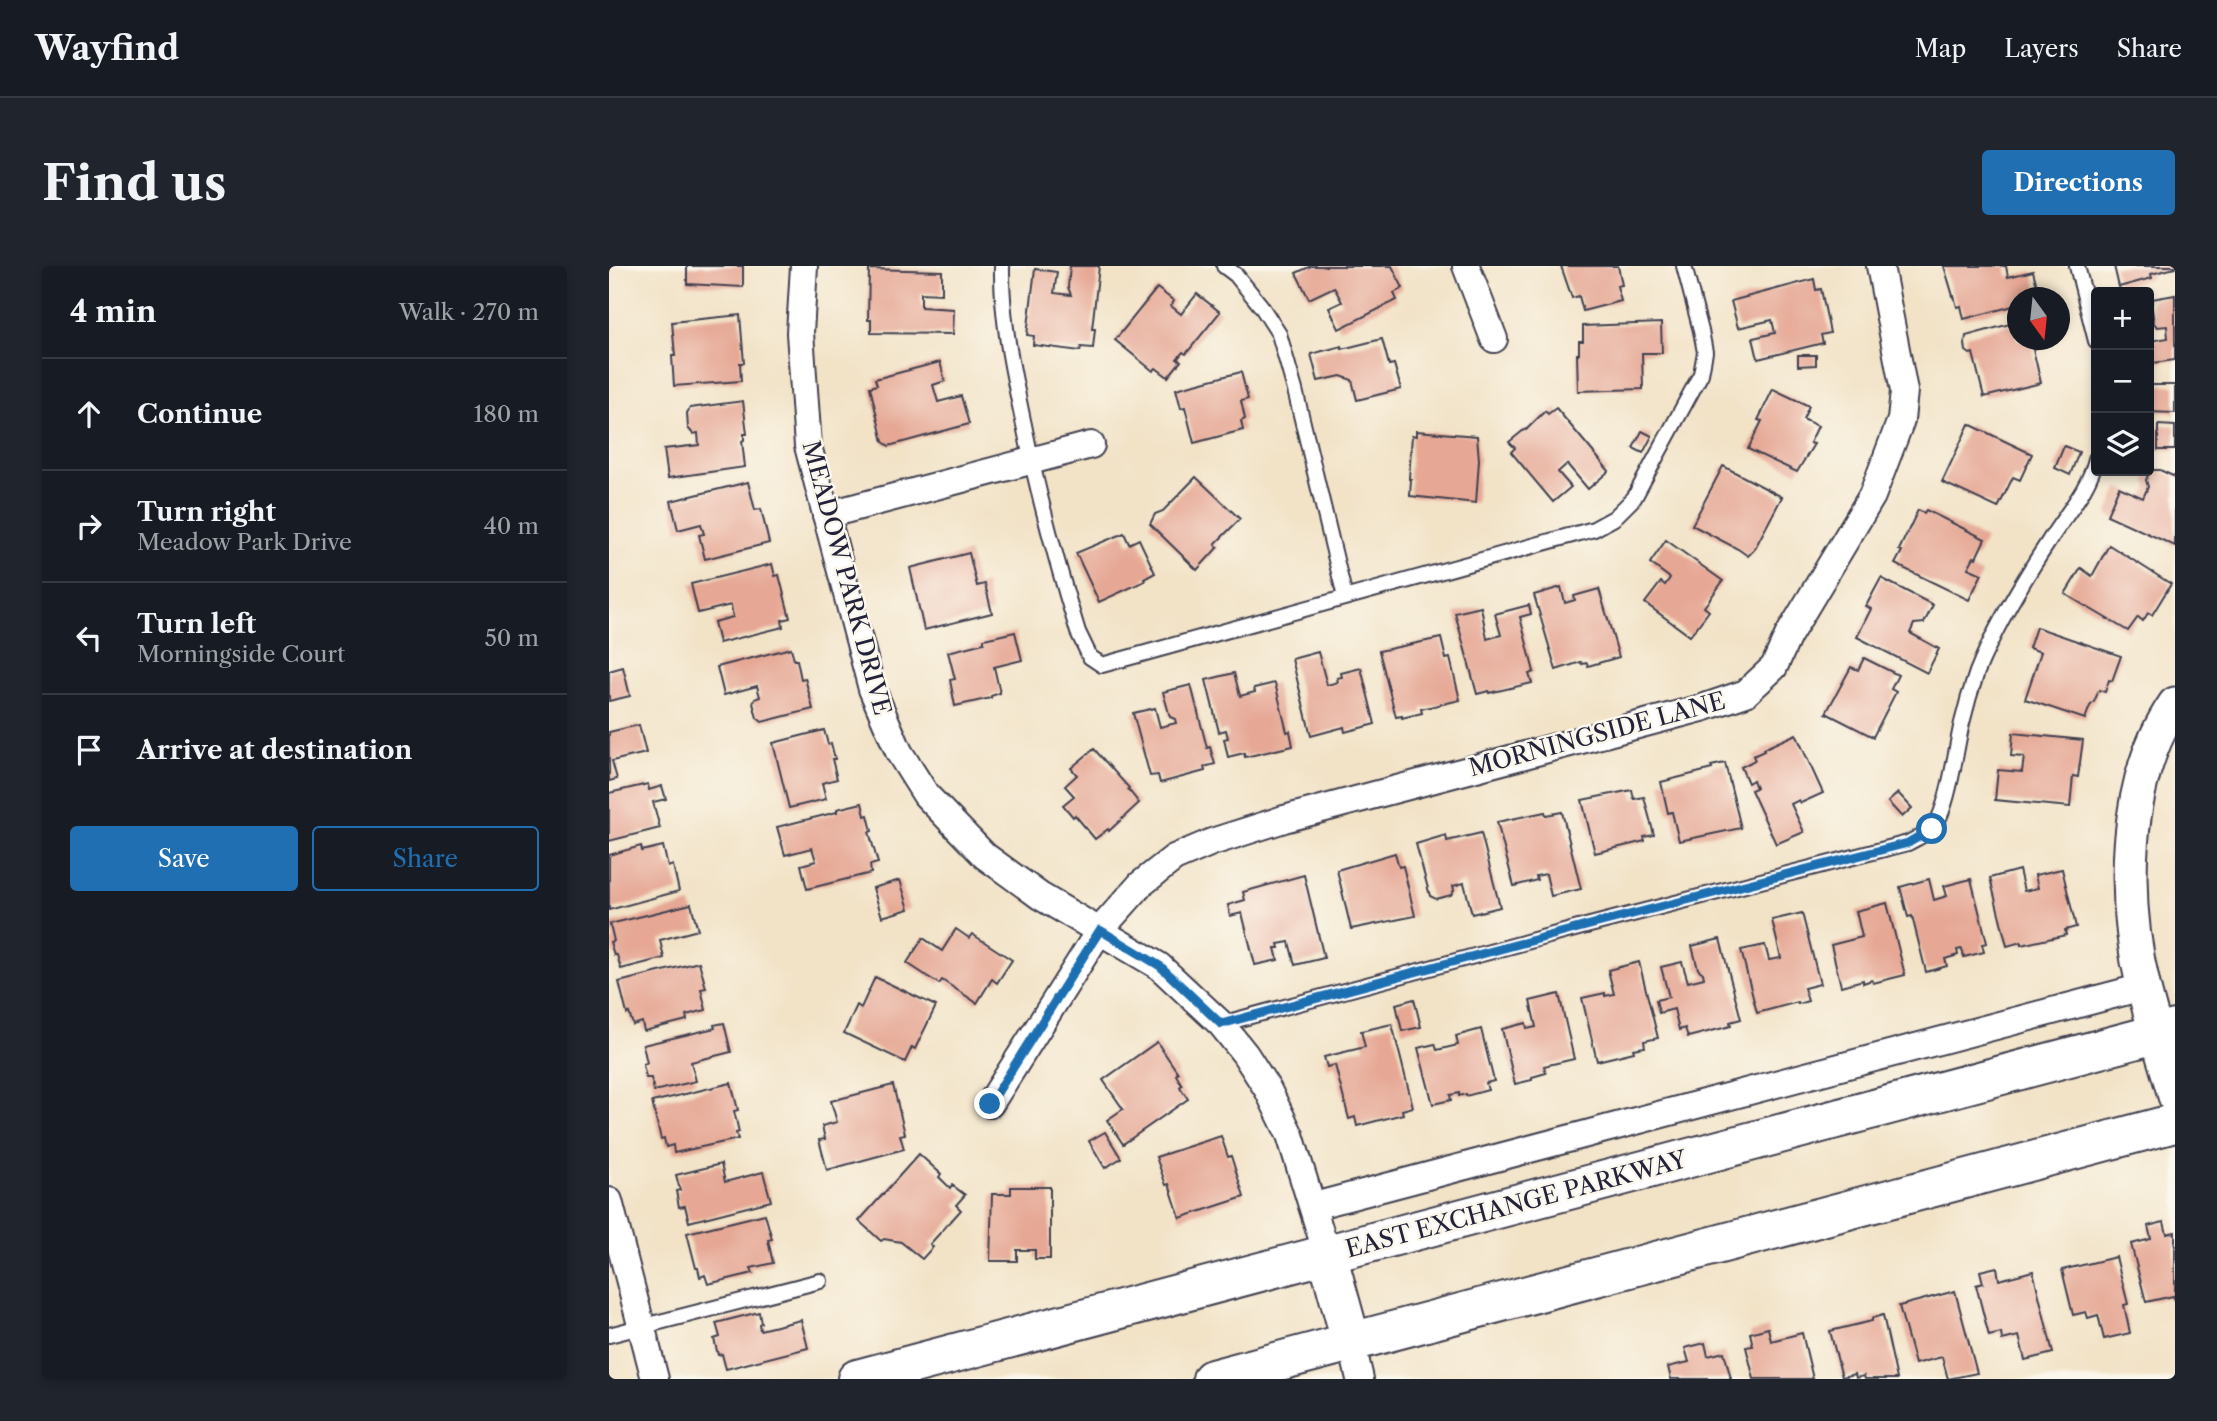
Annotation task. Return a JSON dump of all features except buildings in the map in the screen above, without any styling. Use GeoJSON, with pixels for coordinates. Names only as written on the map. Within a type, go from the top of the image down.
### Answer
{"type":"FeatureCollection","features":[{"type":"Feature","properties":{"kind":"main road","name":"EAST EXCHANGE PARKWAY"},"geometry":{"type":"LineString","coordinates":[[857,1379],[2166,1032]]}},
{"type":"Feature","properties":{"kind":"main road"},"geometry":{"type":"LineString","coordinates":[[1212,1379],[2175,1123]]}},
{"type":"Feature","properties":{"kind":"main road"},"geometry":{"type":"LineString","coordinates":[[1327,1254],[1351,1341]]}},
{"type":"Feature","properties":{"kind":"street","name":"MEADOW PARK DRIVE"},"geometry":{"type":"LineString","coordinates":[[804,266],[800,333],[808,446],[872,689],[899,752],[926,795],[985,856],[1040,896],[1160,966],[1221,1024],[1245,1054],[1268,1090],[1290,1135],[1327,1254]]}},
{"type":"Feature","properties":{"kind":"street"},"geometry":{"type":"LineString","coordinates":[[1465,266],[1494,339]]}},
{"type":"Feature","properties":{"kind":"street","name":"MORNINGSIDE LANE"},"geometry":{"type":"LineString","coordinates":[[990,1104],[1100,930],[1141,884],[1174,858],[1212,842],[1284,819],[1702,708],[1746,693],[1774,667],[1788,636],[1872,496],[1901,420],[1904,391],[1879,266]]}},
{"type":"Feature","properties":{"kind":"street"},"geometry":{"type":"LineString","coordinates":[[826,515],[1091,445]]}},
{"type":"Feature","properties":{"kind":"street"},"geometry":{"type":"LineString","coordinates":[[2175,704],[2144,766],[2134,811],[2130,862],[2133,927],[2143,987],[2166,1032],[2175,1096]]}},
{"type":"Feature","properties":{"kind":"street","name":"EAST EXCHANGE PARKWAY"},"geometry":{"type":"LineString","coordinates":[[1314,1206],[2143,987]]}},
{"type":"Feature","properties":{"kind":"street"},"geometry":{"type":"LineString","coordinates":[[609,1201],[655,1379]]}},
{"type":"Feature","properties":{"kind":"street"},"geometry":{"type":"LineString","coordinates":[[1351,1341],[1360,1379]]}},
{"type":"Feature","properties":{"kind":"lane"},"geometry":{"type":"LineString","coordinates":[[1002,266],[1001,285],[1014,381],[1030,460],[1078,632],[1090,657],[1101,665],[1594,529],[1614,518],[1634,498],[1702,374],[1705,352],[1684,266]]}},
{"type":"Feature","properties":{"kind":"lane"},"geometry":{"type":"LineString","coordinates":[[1224,266],[1236,275],[1279,334],[1345,597]]}},
{"type":"Feature","properties":{"kind":"lane"},"geometry":{"type":"LineString","coordinates":[[2077,266],[2091,321]]}},
{"type":"Feature","properties":{"kind":"lane"},"geometry":{"type":"LineString","coordinates":[[1221,1024],[1908,843],[1932,829],[1940,815],[1977,673],[1994,635],[2091,474]]}},
{"type":"Feature","properties":{"kind":"lane"},"geometry":{"type":"LineString","coordinates":[[609,1335],[820,1281]]}},
{"type":"Feature","properties":{"kind":"route"},"geometry":{"type":"LineString","coordinates":[[990,1104],[1100,930],[1160,966],[1221,1024],[1908,843],[1932,829]]}}]}
